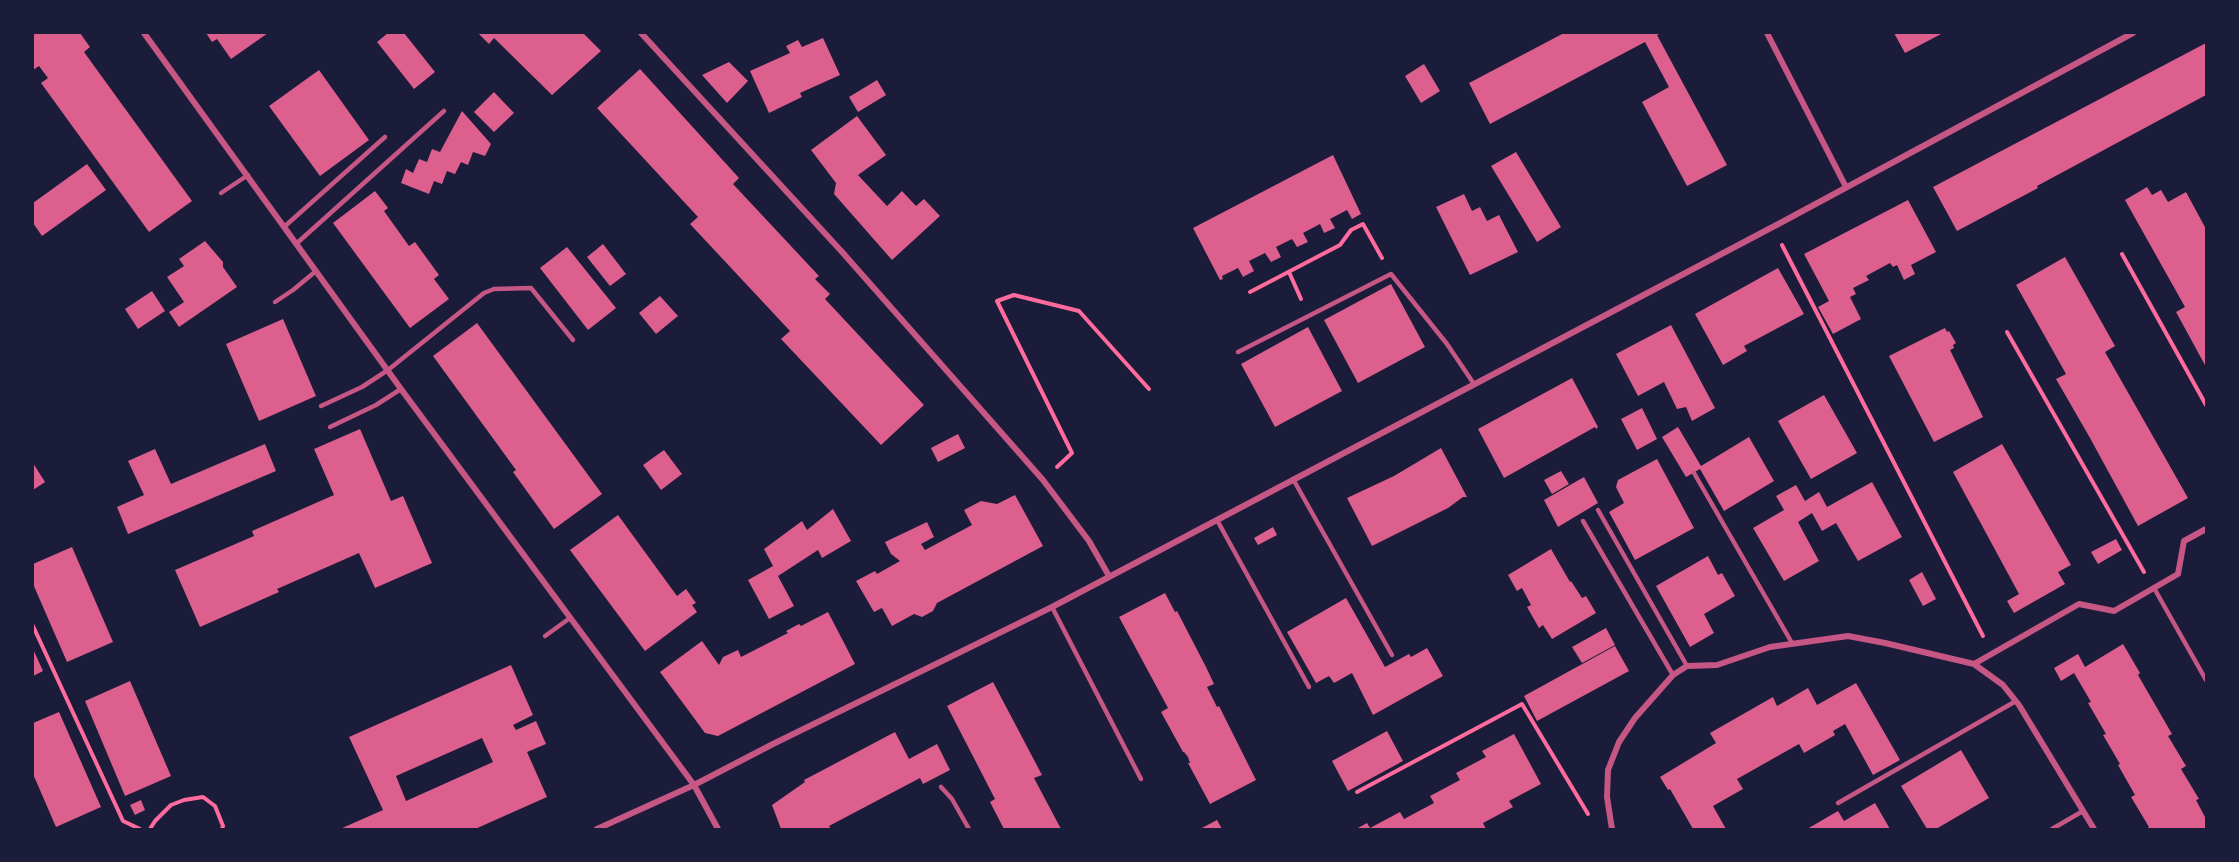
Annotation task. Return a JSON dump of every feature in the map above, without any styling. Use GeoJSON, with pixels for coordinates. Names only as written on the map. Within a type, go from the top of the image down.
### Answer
{"type":"FeatureCollection","features":[{"type":"Feature","properties":{"kind":"street"},"geometry":{"type":"LineString","coordinates":[[144,33],[401,389],[694,785],[718,829]]}},
{"type":"Feature","properties":{"kind":"street"},"geometry":{"type":"LineString","coordinates":[[641,33],[843,253],[1043,480],[1089,541],[1109,576]]}},
{"type":"Feature","properties":{"kind":"street"},"geometry":{"type":"LineString","coordinates":[[1767,33],[1846,187]]}},
{"type":"Feature","properties":{"kind":"street"},"geometry":{"type":"LineString","coordinates":[[597,829],[694,785],[1052,607],[1773,227],[2133,33]]}},
{"type":"Feature","properties":{"kind":"street"},"geometry":{"type":"LineString","coordinates":[[1974,664],[2079,604],[2114,611],[2154,588],[2178,573],[2184,541],[2206,529]]}},
{"type":"Feature","properties":{"kind":"street"},"geometry":{"type":"LineString","coordinates":[[1612,828],[1607,797],[1608,770],[1618,742],[1635,718],[1673,675],[1687,666],[1717,665],[1770,647],[1848,636],[1974,664],[2003,685],[2016,701],[2094,829]]}},
{"type":"Feature","properties":{"kind":"lane"},"geometry":{"type":"LineString","coordinates":[[296,244],[444,111]]}},
{"type":"Feature","properties":{"kind":"lane"},"geometry":{"type":"LineString","coordinates":[[284,227],[385,137]]}},
{"type":"Feature","properties":{"kind":"lane"},"geometry":{"type":"LineString","coordinates":[[221,193],[248,175]]}},
{"type":"Feature","properties":{"kind":"lane"},"geometry":{"type":"LineString","coordinates":[[275,302],[316,271]]}},
{"type":"Feature","properties":{"kind":"lane"},"geometry":{"type":"LineString","coordinates":[[1238,352],[1392,274],[1448,344],[1474,384]]}},
{"type":"Feature","properties":{"kind":"lane"},"geometry":{"type":"LineString","coordinates":[[321,406],[362,387],[388,370],[484,293],[494,289],[531,288],[573,340]]}},
{"type":"Feature","properties":{"kind":"lane"},"geometry":{"type":"LineString","coordinates":[[330,427],[376,405],[401,389]]}},
{"type":"Feature","properties":{"kind":"lane"},"geometry":{"type":"LineString","coordinates":[[1694,473],[1792,643]]}},
{"type":"Feature","properties":{"kind":"lane"},"geometry":{"type":"LineString","coordinates":[[1293,479],[1392,655]]}},
{"type":"Feature","properties":{"kind":"lane"},"geometry":{"type":"LineString","coordinates":[[1598,510],[1687,666]]}},
{"type":"Feature","properties":{"kind":"lane"},"geometry":{"type":"LineString","coordinates":[[1217,520],[1309,687]]}},
{"type":"Feature","properties":{"kind":"lane"},"geometry":{"type":"LineString","coordinates":[[1583,521],[1673,675]]}},
{"type":"Feature","properties":{"kind":"lane"},"geometry":{"type":"LineString","coordinates":[[2154,588],[2206,680]]}},
{"type":"Feature","properties":{"kind":"lane"},"geometry":{"type":"LineString","coordinates":[[1052,607],[1141,779]]}},
{"type":"Feature","properties":{"kind":"lane"},"geometry":{"type":"LineString","coordinates":[[546,636],[570,618]]}},
{"type":"Feature","properties":{"kind":"lane"},"geometry":{"type":"LineString","coordinates":[[1838,803],[2016,701]]}},
{"type":"Feature","properties":{"kind":"lane"},"geometry":{"type":"LineString","coordinates":[[942,787],[952,799],[969,829]]}},
{"type":"Feature","properties":{"kind":"lane"},"geometry":{"type":"LineString","coordinates":[[2052,829],[2083,811]]}},
{"type":"Feature","properties":{"kind":"path"},"geometry":{"type":"LineString","coordinates":[[1250,292],[1340,245],[1351,230],[1363,224],[1392,274]]}},
{"type":"Feature","properties":{"kind":"path"},"geometry":{"type":"LineString","coordinates":[[1773,227],[1992,653]]}},
{"type":"Feature","properties":{"kind":"path"},"geometry":{"type":"LineString","coordinates":[[2122,254],[2206,405]]}},
{"type":"Feature","properties":{"kind":"path"},"geometry":{"type":"LineString","coordinates":[[1289,272],[1301,297]]}},
{"type":"Feature","properties":{"kind":"path"},"geometry":{"type":"LineString","coordinates":[[1043,480],[1072,453],[997,301],[1014,295],[1079,311],[1149,389]]}},
{"type":"Feature","properties":{"kind":"path"},"geometry":{"type":"LineString","coordinates":[[2007,332],[2154,588]]}},
{"type":"Feature","properties":{"kind":"path"},"geometry":{"type":"LineString","coordinates":[[33,626],[123,821],[140,829]]}},
{"type":"Feature","properties":{"kind":"path"},"geometry":{"type":"LineString","coordinates":[[1357,792],[1522,704],[1587,814],[1612,828]]}},
{"type":"Feature","properties":{"kind":"path"},"geometry":{"type":"LineString","coordinates":[[150,829],[171,805],[203,797],[214,806],[223,826],[222,829]]}},
{"type":"Feature","properties":{"kind":"building"},"geometry":{"type":"Polygon","coordinates":[[[33,33],[80,33],[90,47],[84,52],[192,201],[149,232],[41,83],[48,78],[39,66],[33,70],[33,33]]]}},
{"type":"Feature","properties":{"kind":"building"},"geometry":{"type":"Polygon","coordinates":[[[206,33],[268,33],[231,59],[217,39],[212,42],[206,33]]]}},
{"type":"Feature","properties":{"kind":"building"},"geometry":{"type":"Polygon","coordinates":[[[388,33],[404,33],[435,72],[414,89],[377,42],[388,33]]]}},
{"type":"Feature","properties":{"kind":"building"},"geometry":{"type":"Polygon","coordinates":[[[478,33],[583,33],[601,51],[552,95],[494,38],[489,44],[478,33]]]}},
{"type":"Feature","properties":{"kind":"building"},"geometry":{"type":"Polygon","coordinates":[[[1564,33],[1662,33],[1657,35],[1727,165],[1687,186],[1642,102],[1669,87],[1645,42],[1490,124],[1469,83],[1564,33]]]}},
{"type":"Feature","properties":{"kind":"building"},"geometry":{"type":"Polygon","coordinates":[[[1894,33],[1943,33],[1905,53],[1894,33]]]}},
{"type":"Feature","properties":{"kind":"building"},"geometry":{"type":"Polygon","coordinates":[[[823,38],[840,75],[800,93],[802,97],[769,113],[750,71],[790,53],[786,46],[798,40],[802,47],[823,38]]]}},
{"type":"Feature","properties":{"kind":"building"},"geometry":{"type":"Polygon","coordinates":[[[2206,43],[2206,95],[1957,231],[1933,187],[2206,43]]]}},
{"type":"Feature","properties":{"kind":"building"},"geometry":{"type":"Polygon","coordinates":[[[729,62],[748,81],[727,103],[702,75],[729,62]]]}},
{"type":"Feature","properties":{"kind":"building"},"geometry":{"type":"Polygon","coordinates":[[[1424,64],[1440,91],[1421,103],[1405,76],[1424,64]]]}},
{"type":"Feature","properties":{"kind":"building"},"geometry":{"type":"Polygon","coordinates":[[[640,69],[739,178],[733,184],[819,276],[815,279],[830,294],[825,299],[924,405],[881,445],[781,339],[790,331],[690,224],[698,217],[597,108],[640,69]]]}},
{"type":"Feature","properties":{"kind":"building"},"geometry":{"type":"Polygon","coordinates":[[[319,70],[369,140],[320,176],[269,106],[319,70]]]}},
{"type":"Feature","properties":{"kind":"building"},"geometry":{"type":"Polygon","coordinates":[[[877,80],[886,95],[858,112],[849,97],[877,80]]]}},
{"type":"Feature","properties":{"kind":"building"},"geometry":{"type":"Polygon","coordinates":[[[494,92],[514,113],[494,132],[474,112],[494,92]]]}},
{"type":"Feature","properties":{"kind":"building"},"geometry":{"type":"Polygon","coordinates":[[[462,111],[491,144],[485,156],[473,152],[468,165],[461,162],[455,174],[447,171],[442,184],[434,181],[429,194],[401,183],[406,169],[413,173],[419,159],[427,162],[432,149],[440,152],[462,111]]]}},
{"type":"Feature","properties":{"kind":"building"},"geometry":{"type":"Polygon","coordinates":[[[857,116],[886,155],[858,175],[887,206],[902,191],[916,206],[924,199],[940,216],[892,260],[834,194],[836,183],[811,150],[857,116]]]}},
{"type":"Feature","properties":{"kind":"building"},"geometry":{"type":"Polygon","coordinates":[[[1516,152],[1561,227],[1537,242],[1491,166],[1516,152]]]}},
{"type":"Feature","properties":{"kind":"building"},"geometry":{"type":"Polygon","coordinates":[[[1333,155],[1361,214],[1352,219],[1347,210],[1330,219],[1335,228],[1324,233],[1320,224],[1303,233],[1308,242],[1297,247],[1292,239],[1276,247],[1281,257],[1271,262],[1265,253],[1249,261],[1254,271],[1243,277],[1238,268],[1222,276],[1223,279],[1220,280],[1193,228],[1333,155]]]}},
{"type":"Feature","properties":{"kind":"building"},"geometry":{"type":"Polygon","coordinates":[[[87,164],[106,190],[42,236],[33,223],[33,203],[87,164]]]}},
{"type":"Feature","properties":{"kind":"building"},"geometry":{"type":"Polygon","coordinates":[[[2147,187],[2152,195],[2161,190],[2168,202],[2186,192],[2206,229],[2206,367],[2176,312],[2185,307],[2125,200],[2147,187]]]}},
{"type":"Feature","properties":{"kind":"building"},"geometry":{"type":"Polygon","coordinates":[[[375,191],[388,208],[384,211],[409,246],[415,242],[439,275],[434,279],[449,299],[410,328],[333,223],[375,191]]]}},
{"type":"Feature","properties":{"kind":"building"},"geometry":{"type":"Polygon","coordinates":[[[1464,194],[1472,211],[1480,207],[1487,221],[1499,215],[1518,252],[1470,275],[1436,207],[1464,194]]]}},
{"type":"Feature","properties":{"kind":"building"},"geometry":{"type":"Polygon","coordinates":[[[1908,200],[1936,252],[1911,265],[1915,274],[1904,280],[1897,265],[1893,267],[1890,263],[1866,276],[1869,280],[1853,288],[1856,294],[1850,297],[1861,319],[1833,334],[1818,307],[1829,301],[1804,254],[1908,200]]]}},
{"type":"Feature","properties":{"kind":"building"},"geometry":{"type":"Polygon","coordinates":[[[205,241],[223,262],[223,267],[237,287],[179,327],[169,312],[184,302],[167,277],[184,266],[179,259],[205,241]]]}},
{"type":"Feature","properties":{"kind":"building"},"geometry":{"type":"Polygon","coordinates":[[[603,244],[626,274],[610,286],[587,257],[603,244]]]}},
{"type":"Feature","properties":{"kind":"building"},"geometry":{"type":"Polygon","coordinates":[[[567,247],[616,308],[588,330],[540,268],[567,247]]]}},
{"type":"Feature","properties":{"kind":"building"},"geometry":{"type":"Polygon","coordinates":[[[2065,257],[2115,346],[2105,352],[2188,498],[2138,526],[2056,379],[2066,374],[2016,285],[2065,257]]]}},
{"type":"Feature","properties":{"kind":"building"},"geometry":{"type":"Polygon","coordinates":[[[1778,268],[1804,314],[1744,346],[1747,351],[1723,365],[1695,314],[1778,268]]]}},
{"type":"Feature","properties":{"kind":"building"},"geometry":{"type":"Polygon","coordinates":[[[1391,284],[1425,347],[1358,383],[1324,320],[1391,284]]]}},
{"type":"Feature","properties":{"kind":"building"},"geometry":{"type":"Polygon","coordinates":[[[152,291],[165,311],[138,329],[125,309],[152,291]]]}},
{"type":"Feature","properties":{"kind":"building"},"geometry":{"type":"Polygon","coordinates":[[[660,296],[678,316],[656,334],[639,313],[660,296]]]}},
{"type":"Feature","properties":{"kind":"building"},"geometry":{"type":"Polygon","coordinates":[[[283,319],[316,396],[259,421],[226,344],[283,319]]]}},
{"type":"Feature","properties":{"kind":"building"},"geometry":{"type":"Polygon","coordinates":[[[477,323],[602,494],[554,529],[513,472],[516,470],[433,356],[477,323]]]}},
{"type":"Feature","properties":{"kind":"building"},"geometry":{"type":"Polygon","coordinates":[[[1671,325],[1715,408],[1692,421],[1686,407],[1677,409],[1664,382],[1638,396],[1616,354],[1671,325]]]}},
{"type":"Feature","properties":{"kind":"building"},"geometry":{"type":"Polygon","coordinates":[[[1308,327],[1342,391],[1275,427],[1241,364],[1308,327]]]}},
{"type":"Feature","properties":{"kind":"building"},"geometry":{"type":"Polygon","coordinates":[[[1945,328],[1956,343],[1950,350],[1983,417],[1934,442],[1889,356],[1945,328]]]}},
{"type":"Feature","properties":{"kind":"building"},"geometry":{"type":"Polygon","coordinates":[[[1572,378],[1598,427],[1504,478],[1478,429],[1572,378]]]}},
{"type":"Feature","properties":{"kind":"building"},"geometry":{"type":"Polygon","coordinates":[[[1824,395],[1857,453],[1811,479],[1778,421],[1824,395]]]}},
{"type":"Feature","properties":{"kind":"building"},"geometry":{"type":"Polygon","coordinates":[[[1642,408],[1657,439],[1637,450],[1621,419],[1642,408]]]}},
{"type":"Feature","properties":{"kind":"building"},"geometry":{"type":"Polygon","coordinates":[[[1678,427],[1701,466],[1749,437],[1774,481],[1724,511],[1700,469],[1686,477],[1662,437],[1678,427]]]}},
{"type":"Feature","properties":{"kind":"building"},"geometry":{"type":"Polygon","coordinates":[[[360,429],[391,501],[403,496],[432,563],[375,588],[359,553],[277,589],[279,592],[200,627],[175,570],[254,536],[252,531],[334,495],[314,449],[360,429]]]}},
{"type":"Feature","properties":{"kind":"building"},"geometry":{"type":"Polygon","coordinates":[[[958,434],[965,448],[938,462],[931,448],[958,434]]]}},
{"type":"Feature","properties":{"kind":"building"},"geometry":{"type":"Polygon","coordinates":[[[265,444],[276,471],[128,534],[117,507],[144,495],[128,461],[155,449],[171,484],[265,444]]]}},
{"type":"Feature","properties":{"kind":"building"},"geometry":{"type":"Polygon","coordinates":[[[2002,444],[2071,565],[2058,572],[2065,584],[2014,613],[2007,601],[2019,594],[1953,472],[2002,444]]]}},
{"type":"Feature","properties":{"kind":"building"},"geometry":{"type":"Polygon","coordinates":[[[1441,448],[1467,497],[1463,497],[1448,508],[1372,546],[1347,498],[1394,476],[1441,448]]]}},
{"type":"Feature","properties":{"kind":"building"},"geometry":{"type":"Polygon","coordinates":[[[664,450],[682,474],[661,490],[643,465],[664,450]]]}},
{"type":"Feature","properties":{"kind":"building"},"geometry":{"type":"Polygon","coordinates":[[[1657,459],[1694,528],[1635,560],[1609,512],[1624,503],[1616,487],[1618,480],[1657,459]]]}},
{"type":"Feature","properties":{"kind":"building"},"geometry":{"type":"Polygon","coordinates":[[[33,463],[45,482],[33,490],[33,463]]]}},
{"type":"Feature","properties":{"kind":"building"},"geometry":{"type":"Polygon","coordinates":[[[1561,471],[1569,484],[1552,494],[1544,480],[1561,471]]]}},
{"type":"Feature","properties":{"kind":"building"},"geometry":{"type":"Polygon","coordinates":[[[1584,477],[1598,503],[1558,527],[1544,500],[1584,477]]]}},
{"type":"Feature","properties":{"kind":"building"},"geometry":{"type":"Polygon","coordinates":[[[1872,482],[1902,537],[1858,561],[1836,523],[1822,531],[1812,513],[1798,522],[1819,561],[1784,581],[1753,528],[1784,510],[1776,496],[1796,485],[1805,501],[1819,492],[1827,507],[1872,482]]]}},
{"type":"Feature","properties":{"kind":"building"},"geometry":{"type":"Polygon","coordinates":[[[1015,495],[1043,546],[937,603],[933,611],[922,617],[914,614],[892,626],[882,608],[874,612],[856,581],[875,571],[877,574],[900,561],[891,554],[885,542],[927,522],[934,537],[921,544],[925,550],[972,525],[964,510],[981,501],[997,504],[1015,495]]]}},
{"type":"Feature","properties":{"kind":"building"},"geometry":{"type":"Polygon","coordinates":[[[833,509],[851,541],[822,558],[818,550],[778,576],[794,606],[769,619],[748,580],[773,566],[764,549],[802,521],[807,530],[833,509]]]}},
{"type":"Feature","properties":{"kind":"building"},"geometry":{"type":"Polygon","coordinates":[[[618,515],[677,596],[686,589],[696,603],[692,605],[697,612],[645,651],[570,550],[618,515]]]}},
{"type":"Feature","properties":{"kind":"building"},"geometry":{"type":"Polygon","coordinates":[[[1273,527],[1277,535],[1258,545],[1254,538],[1273,527]]]}},
{"type":"Feature","properties":{"kind":"building"},"geometry":{"type":"Polygon","coordinates":[[[2116,539],[2122,550],[2098,564],[2091,552],[2116,539]]]}},
{"type":"Feature","properties":{"kind":"building"},"geometry":{"type":"Polygon","coordinates":[[[72,547],[113,642],[67,662],[33,584],[33,564],[72,547]]]}},
{"type":"Feature","properties":{"kind":"building"},"geometry":{"type":"Polygon","coordinates":[[[1551,549],[1570,582],[1582,598],[1586,596],[1596,613],[1552,639],[1543,625],[1539,628],[1527,607],[1531,605],[1522,588],[1517,591],[1508,575],[1551,549]]]}},
{"type":"Feature","properties":{"kind":"building"},"geometry":{"type":"Polygon","coordinates":[[[1708,556],[1718,575],[1722,573],[1735,596],[1704,614],[1714,633],[1690,647],[1656,586],[1708,556]]]}},
{"type":"Feature","properties":{"kind":"building"},"geometry":{"type":"Polygon","coordinates":[[[1922,572],[1936,599],[1923,606],[1909,580],[1922,572]]]}},
{"type":"Feature","properties":{"kind":"building"},"geometry":{"type":"Polygon","coordinates":[[[1165,593],[1206,667],[1214,684],[1207,687],[1256,780],[1210,804],[1188,763],[1190,763],[1188,757],[1161,712],[1168,708],[1119,617],[1165,593]]]}},
{"type":"Feature","properties":{"kind":"building"},"geometry":{"type":"Polygon","coordinates":[[[1346,598],[1385,667],[1409,654],[1411,657],[1427,648],[1443,676],[1373,715],[1352,673],[1334,683],[1329,676],[1316,683],[1287,632],[1346,598]]]}},
{"type":"Feature","properties":{"kind":"building"},"geometry":{"type":"Polygon","coordinates":[[[828,612],[855,664],[718,736],[705,733],[660,672],[702,641],[719,665],[723,657],[738,650],[741,657],[788,633],[786,631],[799,624],[801,626],[828,612]]]}},
{"type":"Feature","properties":{"kind":"building"},"geometry":{"type":"Polygon","coordinates":[[[1606,628],[1615,645],[1582,663],[1572,647],[1606,628]]]}},
{"type":"Feature","properties":{"kind":"building"},"geometry":{"type":"Polygon","coordinates":[[[2123,644],[2172,734],[2168,736],[2186,766],[2181,769],[2199,799],[2196,800],[2206,819],[2206,829],[2146,829],[2149,827],[2131,797],[2135,795],[2103,735],[2106,734],[2088,703],[2091,702],[2074,673],[2061,681],[2054,668],[2078,654],[2085,667],[2123,644]]]}},
{"type":"Feature","properties":{"kind":"building"},"geometry":{"type":"Polygon","coordinates":[[[1615,646],[1629,671],[1537,721],[1524,696],[1615,646]]]}},
{"type":"Feature","properties":{"kind":"building"},"geometry":{"type":"Polygon","coordinates":[[[33,649],[43,671],[33,676],[33,649]]]}},
{"type":"Feature","properties":{"kind":"building"},"geometry":{"type":"Polygon","coordinates":[[[511,665],[533,715],[513,725],[516,730],[536,721],[546,744],[527,752],[547,797],[475,829],[340,829],[383,810],[349,737],[511,665]],[[482,738],[396,776],[406,801],[493,762],[482,738]]]}},
{"type":"Feature","properties":{"kind":"building"},"geometry":{"type":"Polygon","coordinates":[[[130,681],[171,776],[125,796],[85,701],[130,681]]]}},
{"type":"Feature","properties":{"kind":"building"},"geometry":{"type":"Polygon","coordinates":[[[993,682],[1042,775],[1034,778],[1061,829],[1004,829],[990,802],[995,799],[947,706],[993,682]]]}},
{"type":"Feature","properties":{"kind":"building"},"geometry":{"type":"Polygon","coordinates":[[[1856,683],[1900,760],[1873,775],[1845,724],[1833,731],[1835,735],[1804,753],[1799,744],[1737,779],[1743,789],[1713,806],[1726,829],[1693,829],[1670,789],[1668,790],[1660,777],[1716,743],[1710,733],[1773,697],[1777,706],[1808,688],[1817,705],[1856,683]]]}},
{"type":"Feature","properties":{"kind":"building"},"geometry":{"type":"Polygon","coordinates":[[[59,712],[101,807],[56,827],[33,774],[33,723],[59,712]]]}},
{"type":"Feature","properties":{"kind":"building"},"geometry":{"type":"Polygon","coordinates":[[[1387,731],[1403,761],[1348,791],[1332,761],[1387,731]]]}},
{"type":"Feature","properties":{"kind":"building"},"geometry":{"type":"Polygon","coordinates":[[[895,732],[909,759],[937,744],[950,770],[923,784],[920,778],[829,826],[831,829],[781,829],[772,805],[805,782],[804,780],[895,732]]]}},
{"type":"Feature","properties":{"kind":"building"},"geometry":{"type":"Polygon","coordinates":[[[1514,734],[1541,784],[1509,801],[1513,807],[1483,823],[1486,829],[1356,829],[1367,823],[1370,828],[1400,812],[1404,819],[1434,803],[1430,796],[1460,780],[1456,773],[1486,757],[1482,751],[1514,734]]]}},
{"type":"Feature","properties":{"kind":"building"},"geometry":{"type":"Polygon","coordinates":[[[1961,750],[1989,798],[1936,829],[1927,829],[1901,786],[1961,750]]]}},
{"type":"Feature","properties":{"kind":"building"},"geometry":{"type":"Polygon","coordinates":[[[141,800],[145,810],[135,815],[130,805],[141,800]]]}},
{"type":"Feature","properties":{"kind":"building"},"geometry":{"type":"Polygon","coordinates":[[[1875,803],[1890,829],[1807,829],[1838,811],[1844,821],[1875,803]]]}},
{"type":"Feature","properties":{"kind":"building"},"geometry":{"type":"Polygon","coordinates":[[[1217,820],[1222,829],[1200,829],[1217,820]]]}}]}
